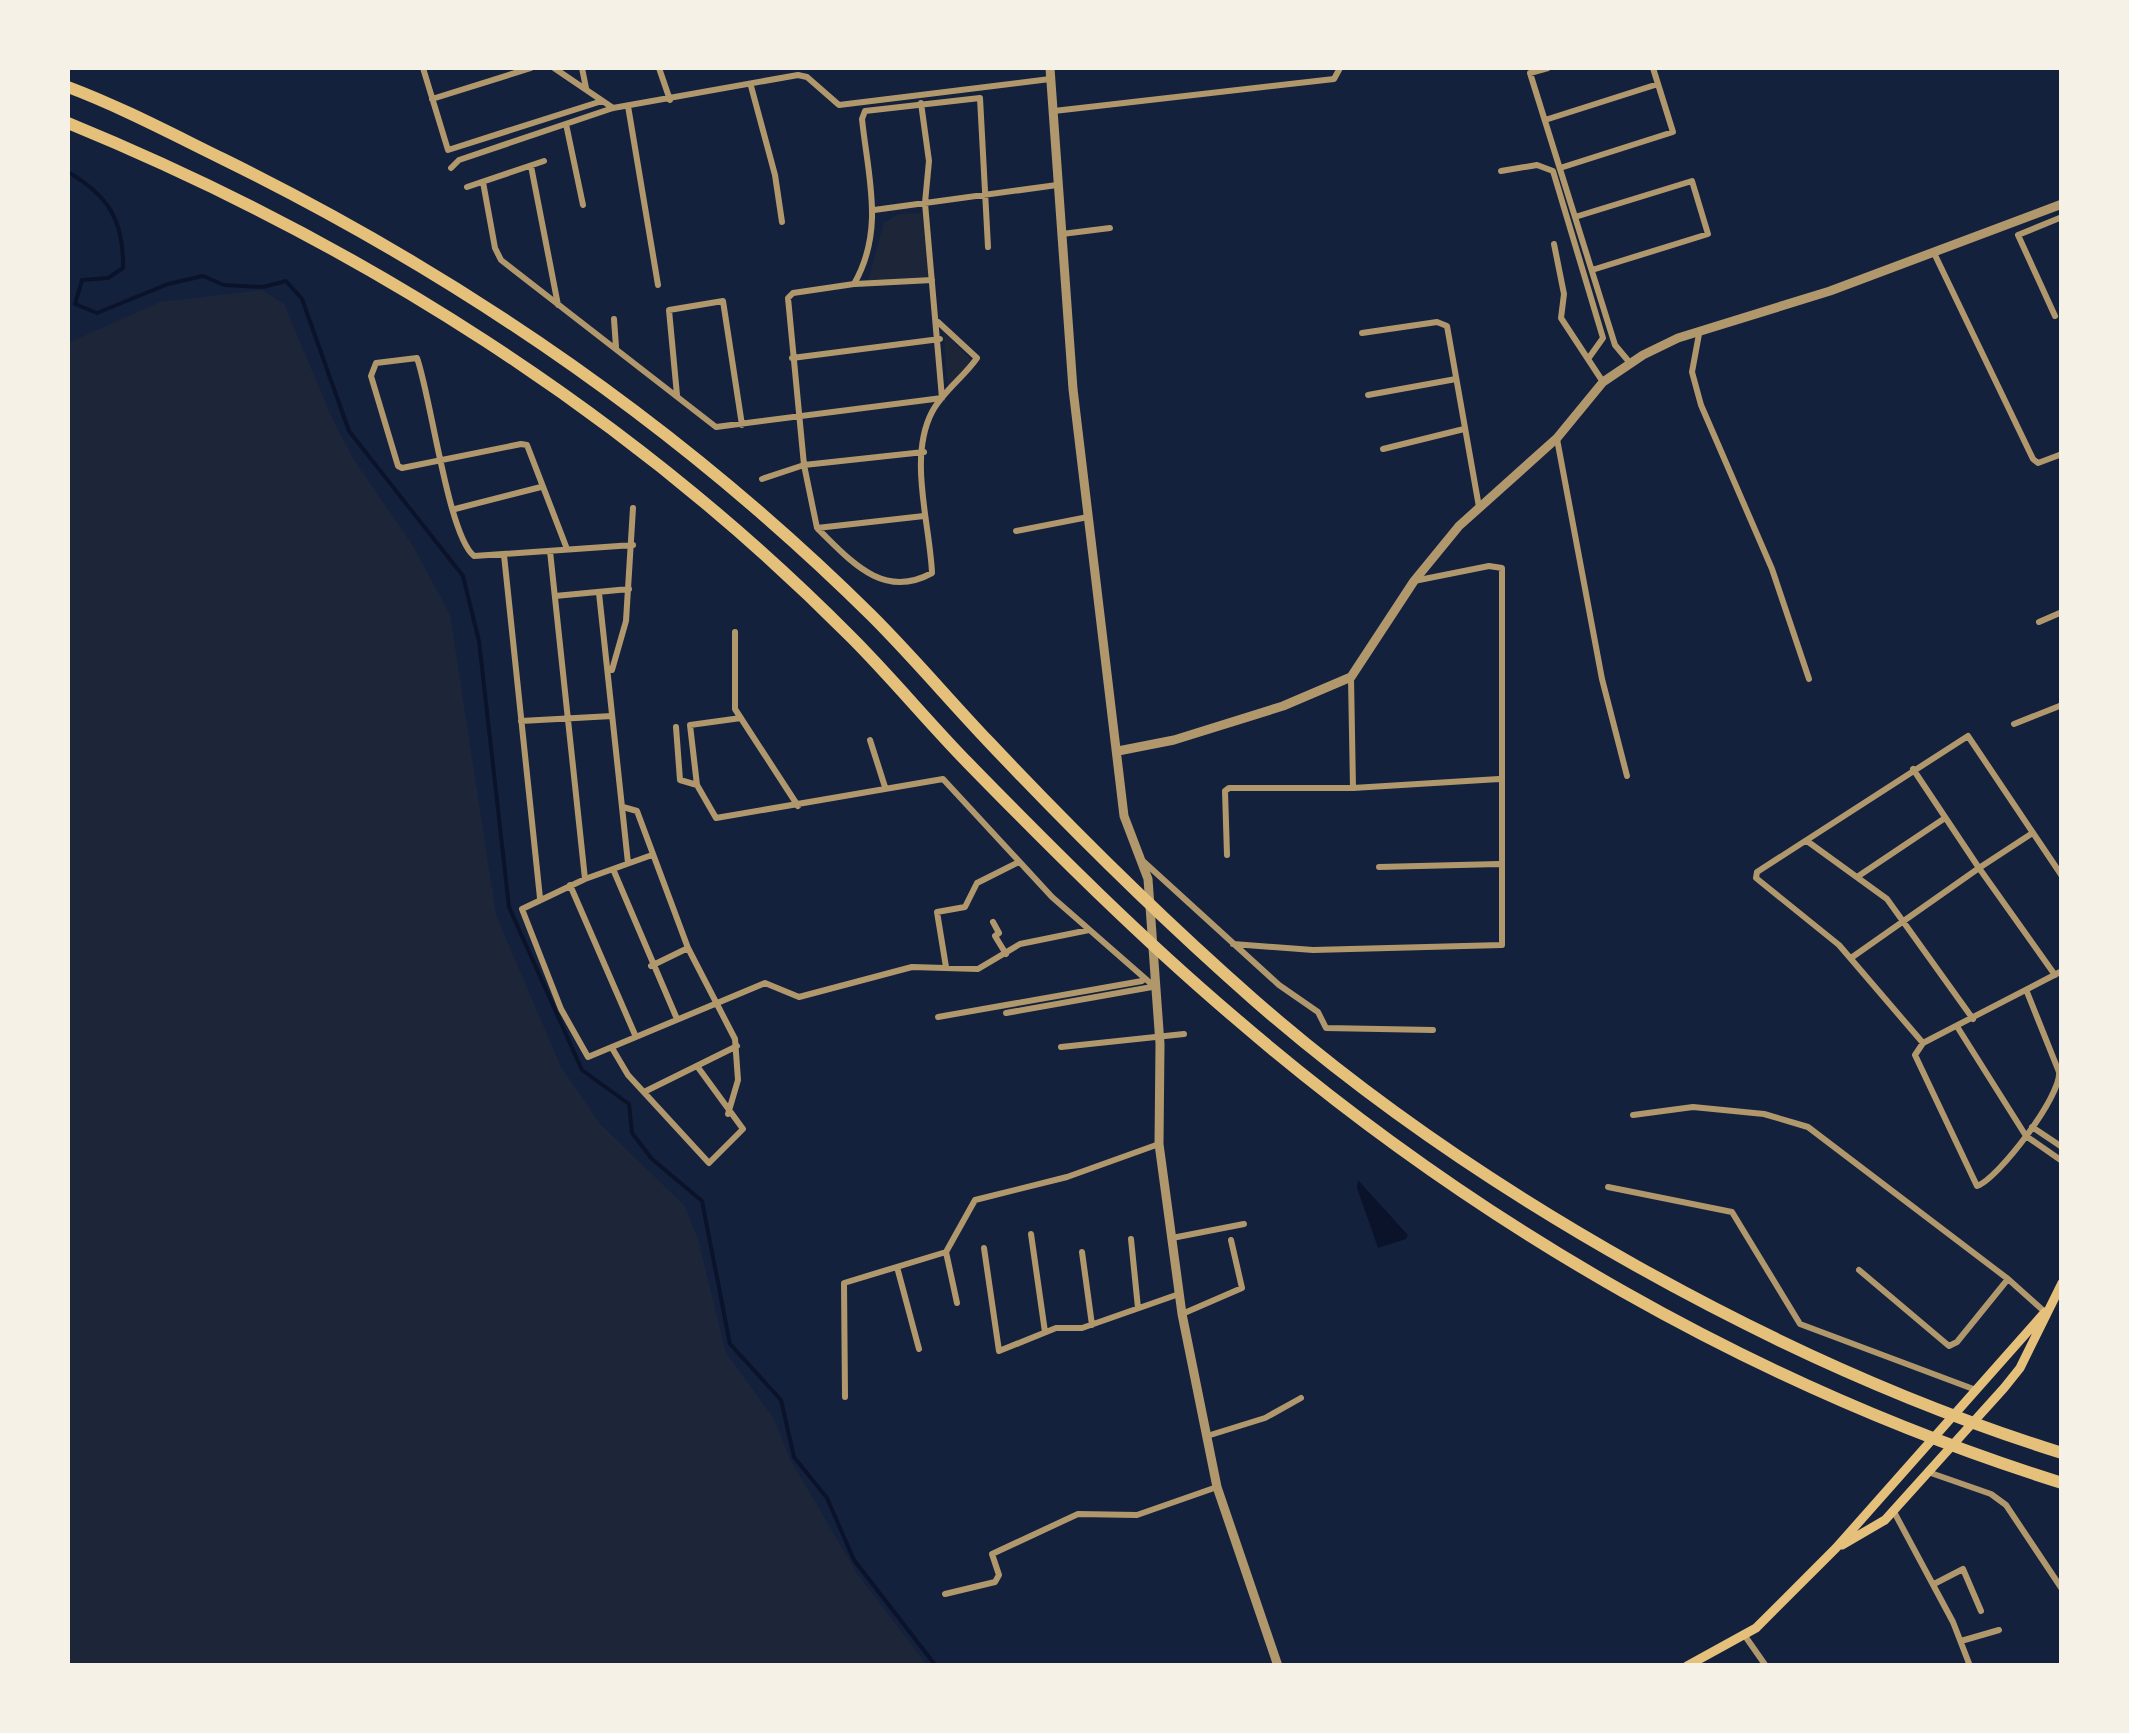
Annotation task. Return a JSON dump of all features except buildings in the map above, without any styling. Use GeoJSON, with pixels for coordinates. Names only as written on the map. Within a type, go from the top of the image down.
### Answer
{"type":"FeatureCollection","features":[{"type":"Feature","properties":{"kind":"highway"},"geometry":{"type":"LineString","coordinates":[[68,87],[258,176],[393,247],[536,338],[664,431],[874,618],[1108,865],[1254,1000],[1432,1137],[1606,1246],[1724,1311],[1820,1358],[2062,1453]]}},
{"type":"Feature","properties":{"kind":"highway"},"geometry":{"type":"LineString","coordinates":[[68,122],[264,213],[377,272],[514,358],[624,441],[748,541],[851,636],[1060,855],[1231,1015],[1316,1085],[1458,1188],[1590,1273],[1806,1384],[2062,1482]]}},
{"type":"Feature","properties":{"kind":"main road"},"geometry":{"type":"LineString","coordinates":[[1836,1548],[1894,1510],[2020,1368],[2062,1282]]}},
{"type":"Feature","properties":{"kind":"main road"},"geometry":{"type":"LineString","coordinates":[[1687,1666],[1745,1636],[1836,1548],[2045,1312]]}},
{"type":"Feature","properties":{"kind":"street"},"geometry":{"type":"LineString","coordinates":[[423,68],[445,145],[453,150],[602,100]]}},
{"type":"Feature","properties":{"kind":"street"},"geometry":{"type":"LineString","coordinates":[[432,100],[531,68]]}},
{"type":"Feature","properties":{"kind":"street"},"geometry":{"type":"LineString","coordinates":[[554,68],[613,108]]}},
{"type":"Feature","properties":{"kind":"street"},"geometry":{"type":"LineString","coordinates":[[582,68],[586,90]]}},
{"type":"Feature","properties":{"kind":"street"},"geometry":{"type":"LineString","coordinates":[[660,68],[670,100]]}},
{"type":"Feature","properties":{"kind":"street"},"geometry":{"type":"LineString","coordinates":[[1052,111],[1334,79],[1340,68]]}},
{"type":"Feature","properties":{"kind":"street"},"geometry":{"type":"LineString","coordinates":[[1548,68],[1530,73],[1615,345],[1630,363]]}},
{"type":"Feature","properties":{"kind":"street"},"geometry":{"type":"LineString","coordinates":[[1560,168],[1673,132],[1653,68]]}},
{"type":"Feature","properties":{"kind":"street"},"geometry":{"type":"LineString","coordinates":[[451,168],[459,160],[613,108],[751,86],[797,71],[839,105],[1050,73],[1061,234],[1089,516],[1124,816],[1148,879],[1159,1036],[1159,1144],[1179,1294],[1217,1487],[1278,1666]]}},
{"type":"Feature","properties":{"kind":"street"},"geometry":{"type":"LineString","coordinates":[[1545,120],[1658,84]]}},
{"type":"Feature","properties":{"kind":"street"},"geometry":{"type":"LineString","coordinates":[[751,86],[775,175],[782,222]]}},
{"type":"Feature","properties":{"kind":"street"},"geometry":{"type":"LineString","coordinates":[[854,284],[871,247],[874,210],[862,115],[921,103],[980,98],[988,246]]}},
{"type":"Feature","properties":{"kind":"street"},"geometry":{"type":"LineString","coordinates":[[921,103],[929,162],[925,203],[940,339],[942,398]]}},
{"type":"Feature","properties":{"kind":"street"},"geometry":{"type":"LineString","coordinates":[[628,106],[658,285]]}},
{"type":"Feature","properties":{"kind":"street"},"geometry":{"type":"LineString","coordinates":[[566,124],[583,205]]}},
{"type":"Feature","properties":{"kind":"street"},"geometry":{"type":"LineString","coordinates":[[467,187],[544,161]]}},
{"type":"Feature","properties":{"kind":"street"},"geometry":{"type":"LineString","coordinates":[[530,166],[558,306]]}},
{"type":"Feature","properties":{"kind":"street"},"geometry":{"type":"LineString","coordinates":[[1501,171],[1537,166],[1553,171],[1604,338],[1603,345],[1588,359]]}},
{"type":"Feature","properties":{"kind":"street"},"geometry":{"type":"LineString","coordinates":[[1575,216],[1692,181],[1698,198],[1708,234],[1592,270]]}},
{"type":"Feature","properties":{"kind":"street"},"geometry":{"type":"LineString","coordinates":[[483,182],[494,248],[501,260],[716,427],[942,398]]}},
{"type":"Feature","properties":{"kind":"street"},"geometry":{"type":"LineString","coordinates":[[874,210],[1057,185]]}},
{"type":"Feature","properties":{"kind":"street"},"geometry":{"type":"LineString","coordinates":[[1118,751],[1174,740],[1283,706],[1351,677],[1414,581],[1479,507],[1557,438],[1604,382],[1630,363],[1678,338],[2060,210]]}},
{"type":"Feature","properties":{"kind":"street"},"geometry":{"type":"LineString","coordinates":[[2055,316],[2018,236],[2060,210]]}},
{"type":"Feature","properties":{"kind":"street"},"geometry":{"type":"LineString","coordinates":[[1061,234],[1110,228]]}},
{"type":"Feature","properties":{"kind":"street"},"geometry":{"type":"LineString","coordinates":[[1554,244],[1564,294],[1561,318],[1604,382]]}},
{"type":"Feature","properties":{"kind":"street"},"geometry":{"type":"LineString","coordinates":[[1934,253],[2032,460],[2038,462],[2062,454]]}},
{"type":"Feature","properties":{"kind":"street"},"geometry":{"type":"LineString","coordinates":[[932,280],[854,284],[793,293],[788,298],[804,465],[818,528],[868,576],[887,582],[932,573],[924,516],[924,452],[930,415],[977,358],[938,322]]}},
{"type":"Feature","properties":{"kind":"street"},"geometry":{"type":"LineString","coordinates":[[678,396],[669,310],[674,306],[723,301],[742,425]]}},
{"type":"Feature","properties":{"kind":"street"},"geometry":{"type":"LineString","coordinates":[[614,318],[616,348]]}},
{"type":"Feature","properties":{"kind":"street"},"geometry":{"type":"LineString","coordinates":[[1362,333],[1443,324],[1450,334],[1479,507]]}},
{"type":"Feature","properties":{"kind":"street"},"geometry":{"type":"LineString","coordinates":[[1699,334],[1692,372],[1701,405],[1772,570],[1809,679]]}},
{"type":"Feature","properties":{"kind":"street"},"geometry":{"type":"LineString","coordinates":[[792,358],[940,339]]}},
{"type":"Feature","properties":{"kind":"street"},"geometry":{"type":"LineString","coordinates":[[567,549],[527,445],[442,461],[402,468],[395,462],[371,376],[376,363],[417,358],[442,461],[466,550],[474,556],[633,545]]}},
{"type":"Feature","properties":{"kind":"street"},"geometry":{"type":"LineString","coordinates":[[1368,395],[1456,379]]}},
{"type":"Feature","properties":{"kind":"street"},"geometry":{"type":"LineString","coordinates":[[1383,448],[1464,429]]}},
{"type":"Feature","properties":{"kind":"street"},"geometry":{"type":"LineString","coordinates":[[1557,438],[1609,716],[1627,776]]}},
{"type":"Feature","properties":{"kind":"street"},"geometry":{"type":"LineString","coordinates":[[762,479],[804,465],[924,452]]}},
{"type":"Feature","properties":{"kind":"street"},"geometry":{"type":"LineString","coordinates":[[456,509],[541,487]]}},
{"type":"Feature","properties":{"kind":"street"},"geometry":{"type":"LineString","coordinates":[[610,678],[626,622],[633,508]]}},
{"type":"Feature","properties":{"kind":"street"},"geometry":{"type":"LineString","coordinates":[[818,528],[924,516]]}},
{"type":"Feature","properties":{"kind":"street"},"geometry":{"type":"LineString","coordinates":[[1016,530],[1089,516]]}},
{"type":"Feature","properties":{"kind":"street"},"geometry":{"type":"LineString","coordinates":[[550,550],[585,878]]}},
{"type":"Feature","properties":{"kind":"street"},"geometry":{"type":"LineString","coordinates":[[504,555],[540,898]]}},
{"type":"Feature","properties":{"kind":"street"},"geometry":{"type":"LineString","coordinates":[[1233,944],[1313,950],[1500,947],[1502,568],[1489,566],[1414,581]]}},
{"type":"Feature","properties":{"kind":"street"},"geometry":{"type":"LineString","coordinates":[[554,596],[629,589]]}},
{"type":"Feature","properties":{"kind":"street"},"geometry":{"type":"LineString","coordinates":[[599,594],[628,863]]}},
{"type":"Feature","properties":{"kind":"street"},"geometry":{"type":"LineString","coordinates":[[2039,622],[2062,612]]}},
{"type":"Feature","properties":{"kind":"street"},"geometry":{"type":"LineString","coordinates":[[735,632],[732,698],[740,718],[798,806]]}},
{"type":"Feature","properties":{"kind":"street"},"geometry":{"type":"LineString","coordinates":[[1351,677],[1353,788]]}},
{"type":"Feature","properties":{"kind":"street"},"geometry":{"type":"LineString","coordinates":[[2014,724],[2062,705]]}},
{"type":"Feature","properties":{"kind":"street"},"geometry":{"type":"LineString","coordinates":[[522,721],[612,716]]}},
{"type":"Feature","properties":{"kind":"street"},"geometry":{"type":"LineString","coordinates":[[740,718],[690,725],[696,785],[716,818],[943,779],[1019,862],[1089,930],[1143,980],[1156,985]]}},
{"type":"Feature","properties":{"kind":"street"},"geometry":{"type":"LineString","coordinates":[[676,727],[680,780],[696,785]]}},
{"type":"Feature","properties":{"kind":"street"},"geometry":{"type":"LineString","coordinates":[[1923,1043],[1851,958],[1756,878],[1913,768],[1968,736],[2062,876]]}},
{"type":"Feature","properties":{"kind":"street"},"geometry":{"type":"LineString","coordinates":[[870,740],[885,787]]}},
{"type":"Feature","properties":{"kind":"street"},"geometry":{"type":"LineString","coordinates":[[1913,768],[1978,868],[2058,973],[1923,1043],[1915,1055],[1977,1186],[2026,1136],[2060,1078],[2027,992]]}},
{"type":"Feature","properties":{"kind":"street"},"geometry":{"type":"LineString","coordinates":[[1228,855],[1227,789],[1353,788],[1499,779]]}},
{"type":"Feature","properties":{"kind":"street"},"geometry":{"type":"LineString","coordinates":[[623,807],[637,811],[688,948],[730,1024],[737,1046],[737,1090],[728,1114]]}},
{"type":"Feature","properties":{"kind":"street"},"geometry":{"type":"LineString","coordinates":[[1860,875],[1945,818]]}},
{"type":"Feature","properties":{"kind":"street"},"geometry":{"type":"LineString","coordinates":[[1851,958],[2031,834]]}},
{"type":"Feature","properties":{"kind":"street"},"geometry":{"type":"LineString","coordinates":[[1807,841],[1860,875],[1904,920],[1973,1020]]}},
{"type":"Feature","properties":{"kind":"street"},"geometry":{"type":"LineString","coordinates":[[652,854],[585,878],[522,909],[522,918],[584,1055],[612,1048],[714,1001],[766,983],[799,997],[903,968],[978,969],[1020,944],[1089,930]]}},
{"type":"Feature","properties":{"kind":"street"},"geometry":{"type":"LineString","coordinates":[[946,967],[937,912],[967,906],[976,884],[1019,862]]}},
{"type":"Feature","properties":{"kind":"street"},"geometry":{"type":"LineString","coordinates":[[1144,862],[1233,944],[1318,1012],[1326,1028],[1433,1030]]}},
{"type":"Feature","properties":{"kind":"street"},"geometry":{"type":"LineString","coordinates":[[1379,866],[1499,864]]}},
{"type":"Feature","properties":{"kind":"street"},"geometry":{"type":"LineString","coordinates":[[613,868],[678,1019]]}},
{"type":"Feature","properties":{"kind":"street"},"geometry":{"type":"LineString","coordinates":[[570,885],[636,1038]]}},
{"type":"Feature","properties":{"kind":"street"},"geometry":{"type":"LineString","coordinates":[[992,922],[999,933],[994,936],[1006,954]]}},
{"type":"Feature","properties":{"kind":"street"},"geometry":{"type":"LineString","coordinates":[[652,966],[688,948]]}},
{"type":"Feature","properties":{"kind":"street"},"geometry":{"type":"LineString","coordinates":[[938,1016],[1143,980]]}},
{"type":"Feature","properties":{"kind":"street"},"geometry":{"type":"LineString","coordinates":[[1006,1013],[1156,985]]}},
{"type":"Feature","properties":{"kind":"street"},"geometry":{"type":"LineString","coordinates":[[1958,1028],[2026,1136],[2062,1161]]}},
{"type":"Feature","properties":{"kind":"street"},"geometry":{"type":"LineString","coordinates":[[1061,1047],[1184,1034]]}},
{"type":"Feature","properties":{"kind":"street"},"geometry":{"type":"LineString","coordinates":[[646,1091],[737,1046]]}},
{"type":"Feature","properties":{"kind":"street"},"geometry":{"type":"LineString","coordinates":[[612,1048],[628,1075],[709,1163],[743,1129],[728,1114],[698,1066]]}},
{"type":"Feature","properties":{"kind":"street"},"geometry":{"type":"LineString","coordinates":[[1633,1115],[1693,1107],[1764,1114],[1808,1127],[2008,1278],[2045,1312]]}},
{"type":"Feature","properties":{"kind":"street"},"geometry":{"type":"LineString","coordinates":[[2032,1127],[2062,1147]]}},
{"type":"Feature","properties":{"kind":"street"},"geometry":{"type":"LineString","coordinates":[[957,1303],[946,1252],[974,1200],[1067,1177],[1159,1144]]}},
{"type":"Feature","properties":{"kind":"street"},"geometry":{"type":"LineString","coordinates":[[1608,1187],[1732,1212],[1800,1324],[1976,1390]]}},
{"type":"Feature","properties":{"kind":"street"},"geometry":{"type":"LineString","coordinates":[[1172,1238],[1244,1224]]}},
{"type":"Feature","properties":{"kind":"street"},"geometry":{"type":"LineString","coordinates":[[1031,1234],[1045,1332]]}},
{"type":"Feature","properties":{"kind":"street"},"geometry":{"type":"LineString","coordinates":[[1131,1239],[1138,1308]]}},
{"type":"Feature","properties":{"kind":"street"},"geometry":{"type":"LineString","coordinates":[[1182,1314],[1242,1288],[1231,1240]]}},
{"type":"Feature","properties":{"kind":"street"},"geometry":{"type":"LineString","coordinates":[[984,1248],[998,1351],[1045,1332],[1092,1325],[1179,1294]]}},
{"type":"Feature","properties":{"kind":"street"},"geometry":{"type":"LineString","coordinates":[[845,1397],[842,1285],[946,1252]]}},
{"type":"Feature","properties":{"kind":"street"},"geometry":{"type":"LineString","coordinates":[[1082,1252],[1092,1325]]}},
{"type":"Feature","properties":{"kind":"street"},"geometry":{"type":"LineString","coordinates":[[897,1266],[919,1349]]}},
{"type":"Feature","properties":{"kind":"street"},"geometry":{"type":"LineString","coordinates":[[1859,1270],[1949,1346],[1958,1342],[2008,1278]]}},
{"type":"Feature","properties":{"kind":"street"},"geometry":{"type":"LineString","coordinates":[[1207,1436],[1265,1418],[1301,1398]]}},
{"type":"Feature","properties":{"kind":"street"},"geometry":{"type":"LineString","coordinates":[[1926,1472],[1991,1494],[2006,1505],[2062,1589]]}},
{"type":"Feature","properties":{"kind":"street"},"geometry":{"type":"LineString","coordinates":[[944,1594],[995,1582],[999,1575],[992,1554],[1070,1517],[1087,1512],[1137,1515],[1217,1487]]}},
{"type":"Feature","properties":{"kind":"street"},"geometry":{"type":"LineString","coordinates":[[1894,1510],[1934,1584],[1970,1666]]}},
{"type":"Feature","properties":{"kind":"street"},"geometry":{"type":"LineString","coordinates":[[1934,1584],[1963,1569],[1981,1611]]}},
{"type":"Feature","properties":{"kind":"street"},"geometry":{"type":"LineString","coordinates":[[1961,1641],[1999,1630]]}},
{"type":"Feature","properties":{"kind":"street"},"geometry":{"type":"LineString","coordinates":[[1745,1636],[1766,1666]]}},
{"type":"Feature","properties":{"kind":"shaded area"},"geometry":{"type":"Polygon","coordinates":[[[922,213],[930,277],[868,281],[884,223],[898,214],[922,213]]]}},
{"type":"Feature","properties":{"kind":"shaded area"},"geometry":{"type":"Polygon","coordinates":[[[262,290],[284,304],[354,460],[413,546],[450,615],[496,915],[561,1067],[600,1124],[684,1205],[698,1239],[726,1353],[774,1419],[790,1459],[858,1575],[927,1665],[68,1665],[68,343],[160,302],[262,290]]]}},
{"type":"Feature","properties":{"kind":"shaded area"},"geometry":{"type":"Polygon","coordinates":[[[943,331],[973,362],[948,387],[943,331]]]}},
{"type":"Feature","properties":{"kind":"shaded area"},"geometry":{"type":"Polygon","coordinates":[[[1358,1180],[1408,1235],[1406,1239],[1378,1248],[1357,1188],[1358,1180]]]}},
{"type":"Feature","properties":{"kind":"waterway"},"geometry":{"type":"LineString","coordinates":[[68,172],[94,191],[111,211],[123,251],[123,268],[108,278],[82,280],[75,304],[97,313],[168,284],[203,276],[224,285],[263,287],[286,281],[302,299],[349,431],[463,576],[479,641],[509,907],[582,1070],[629,1104],[632,1133],[652,1159],[702,1201],[730,1344],[781,1400],[794,1457],[827,1498],[854,1560],[936,1666]]}}]}
